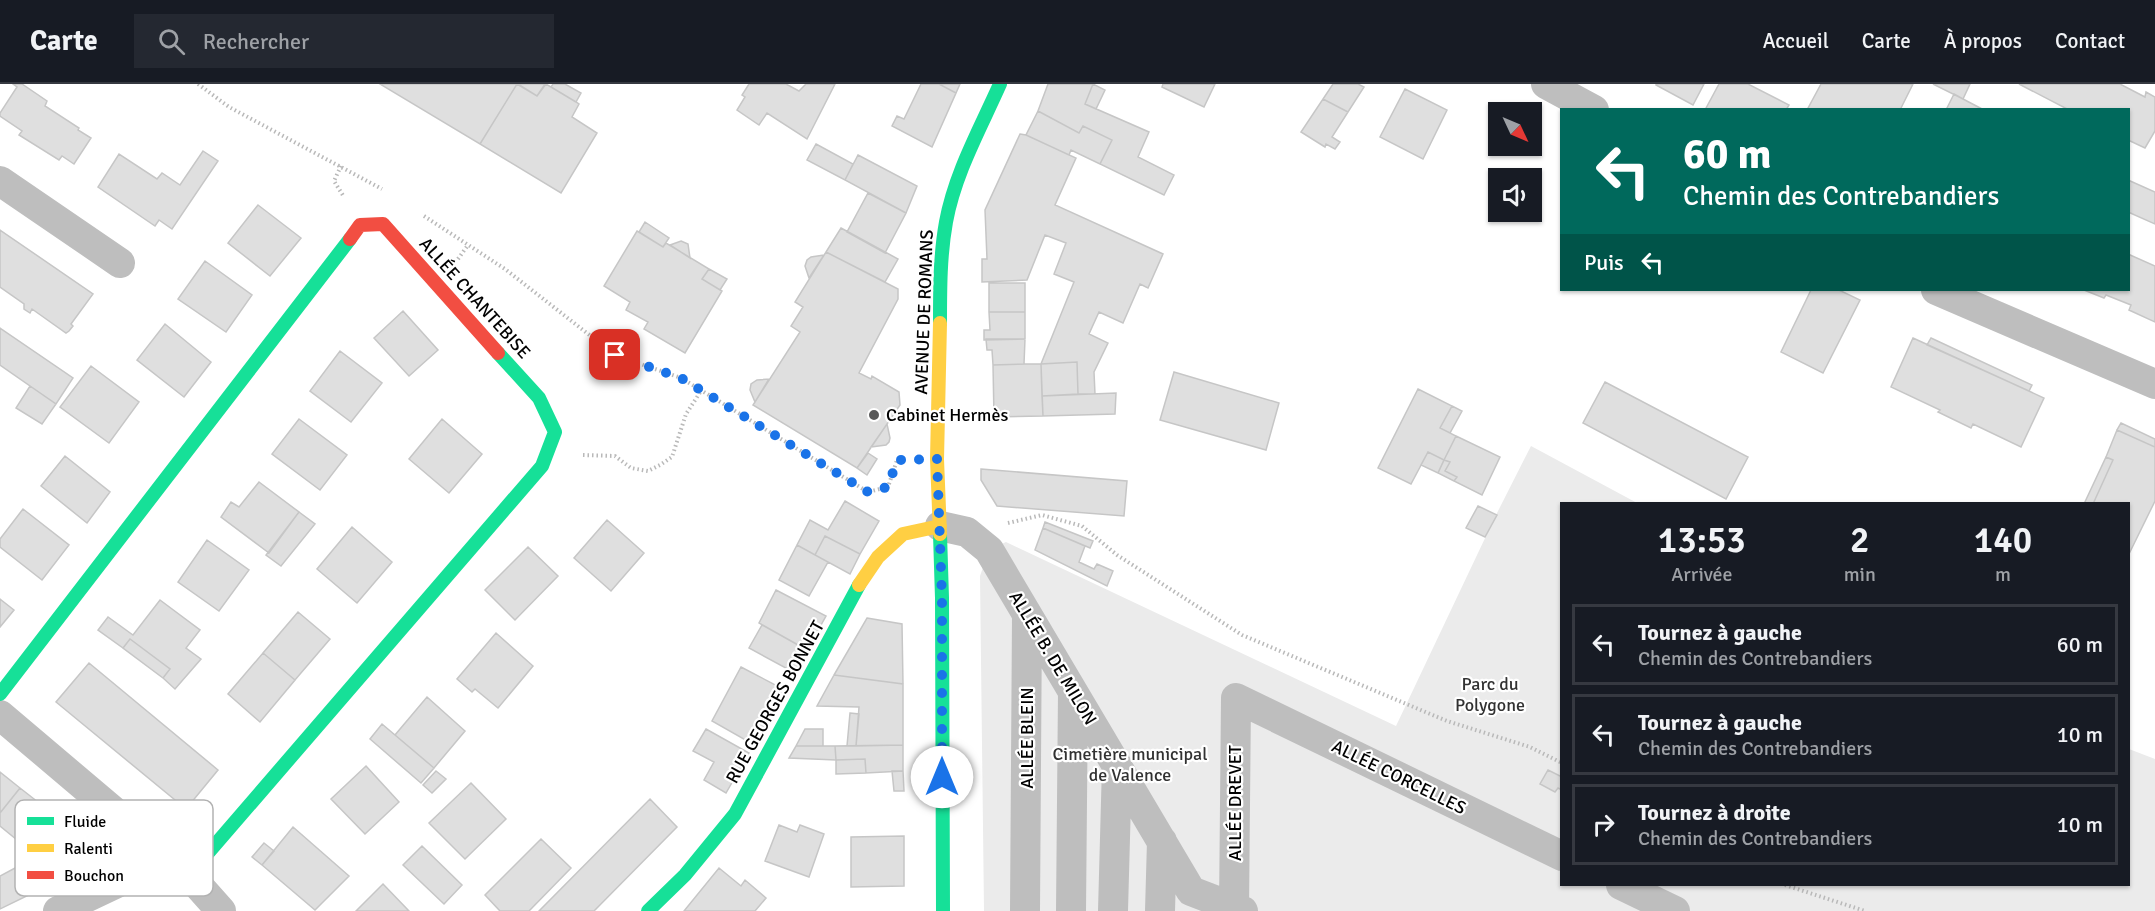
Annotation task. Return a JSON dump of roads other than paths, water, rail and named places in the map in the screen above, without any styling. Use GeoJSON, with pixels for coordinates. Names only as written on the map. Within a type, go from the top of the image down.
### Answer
{"type":"FeatureCollection","features":[{"type":"Feature","properties":{"kind":"street","name":"AVENUE DE ROMANS"},"geometry":{"type":"LineString","coordinates":[[943,911],[942,598],[937,459],[941,258],[946,221],[957,180],[1000,84]]}},
{"type":"Feature","properties":{"kind":"street"},"geometry":{"type":"LineString","coordinates":[[1546,84],[1590,108]]}},
{"type":"Feature","properties":{"kind":"street"},"geometry":{"type":"LineString","coordinates":[[0,181],[120,263]]}},
{"type":"Feature","properties":{"kind":"street","name":"ALLÉE CHANTEBISE"},"geometry":{"type":"LineString","coordinates":[[0,694],[360,225],[383,224],[540,398],[555,432],[542,466],[213,830]]}},
{"type":"Feature","properties":{"kind":"street"},"geometry":{"type":"LineString","coordinates":[[1938,291],[2155,384]]}},
{"type":"Feature","properties":{"kind":"street","name":"ALLÉE B. DE MILON"},"geometry":{"type":"LineString","coordinates":[[940,526],[967,532],[988,550],[1191,891],[1203,903],[1237,910]]}},
{"type":"Feature","properties":{"kind":"street","name":"RUE GEORGES BONNET"},"geometry":{"type":"LineString","coordinates":[[648,911],[685,875],[735,814],[865,575],[878,557],[903,534],[940,526]]}},
{"type":"Feature","properties":{"kind":"street","name":"ALLÉE BLEIN"},"geometry":{"type":"LineString","coordinates":[[1025,911],[1028,616]]}},
{"type":"Feature","properties":{"kind":"street"},"geometry":{"type":"LineString","coordinates":[[1071,911],[1073,692]]}},
{"type":"Feature","properties":{"kind":"street","name":"ALLÉE CORCELLES"},"geometry":{"type":"LineString","coordinates":[[1236,698],[1560,855]]}},
{"type":"Feature","properties":{"kind":"street","name":"ALLÉE DREVET"},"geometry":{"type":"LineString","coordinates":[[1236,698],[1237,910]]}},
{"type":"Feature","properties":{"kind":"street"},"geometry":{"type":"LineString","coordinates":[[0,715],[101,800]]}},
{"type":"Feature","properties":{"kind":"street"},"geometry":{"type":"LineString","coordinates":[[1113,911],[1117,765]]}},
{"type":"Feature","properties":{"kind":"street"},"geometry":{"type":"LineString","coordinates":[[1160,911],[1162,841]]}},
{"type":"Feature","properties":{"kind":"street"},"geometry":{"type":"LineString","coordinates":[[1623,886],[1675,911]]}},
{"type":"Feature","properties":{"kind":"street"},"geometry":{"type":"LineString","coordinates":[[58,911],[99,896]]}},
{"type":"Feature","properties":{"kind":"street"},"geometry":{"type":"LineString","coordinates":[[207,896],[221,911]]}},
{"type":"Feature","properties":{"kind":"place","name":"Cabinet Hermès"},"geometry":{"type":"Point","coordinates":[874,415]}},
{"type":"Feature","properties":{"kind":"park label","name":"Parc du Polygone"},"geometry":{"type":"Point","coordinates":[1490,694]}},
{"type":"Feature","properties":{"kind":"park label","name":"Cimetière municipal de Valence"},"geometry":{"type":"Point","coordinates":[1130,764]}}]}
